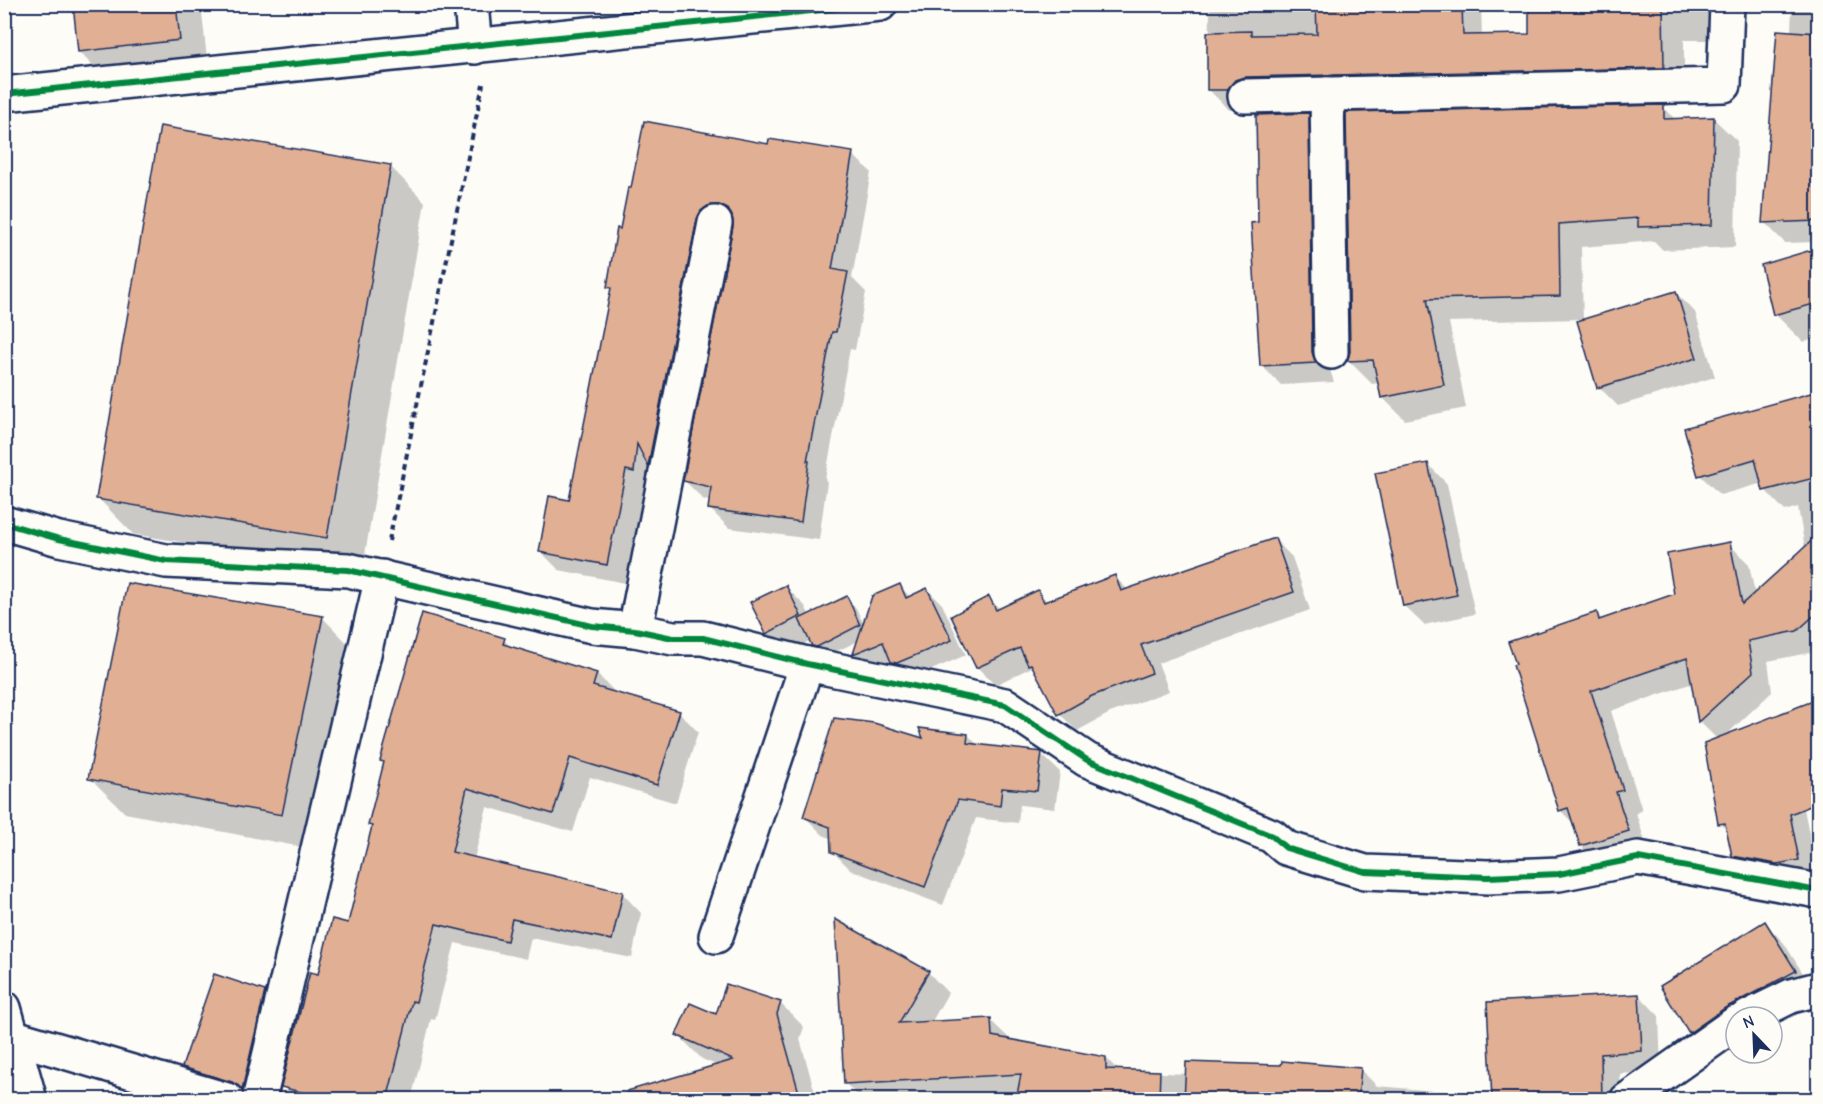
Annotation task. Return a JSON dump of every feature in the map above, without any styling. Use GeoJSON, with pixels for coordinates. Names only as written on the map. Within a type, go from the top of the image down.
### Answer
{"type":"FeatureCollection","features":[{"type":"Feature","properties":{"kind":"street"},"geometry":{"type":"LineString","coordinates":[[471,4],[475,46]]}},
{"type":"Feature","properties":{"kind":"street"},"geometry":{"type":"LineString","coordinates":[[4,93],[880,4]]}},
{"type":"Feature","properties":{"kind":"street"},"geometry":{"type":"LineString","coordinates":[[1245,96],[1724,85],[1727,4]]}},
{"type":"Feature","properties":{"kind":"street"},"geometry":{"type":"LineString","coordinates":[[1327,94],[1331,352]]}},
{"type":"Feature","properties":{"kind":"street"},"geometry":{"type":"LineString","coordinates":[[635,630],[715,223]]}},
{"type":"Feature","properties":{"kind":"street"},"geometry":{"type":"LineString","coordinates":[[4,523],[59,539],[166,561],[348,570],[592,626],[635,630],[673,638],[703,638],[807,664],[1005,705],[1087,760],[1272,836],[1286,848],[1365,872],[1488,877],[1560,874],[1638,858],[1818,891]]}},
{"type":"Feature","properties":{"kind":"street"},"geometry":{"type":"LineString","coordinates":[[259,1100],[382,577]]}},
{"type":"Feature","properties":{"kind":"street"},"geometry":{"type":"LineString","coordinates":[[716,936],[807,664]]}},
{"type":"Feature","properties":{"kind":"street"},"geometry":{"type":"LineString","coordinates":[[1773,1005],[1791,996],[1818,989]]}},
{"type":"Feature","properties":{"kind":"street"},"geometry":{"type":"LineString","coordinates":[[7,1026],[20,1088]]}},
{"type":"Feature","properties":{"kind":"street"},"geometry":{"type":"LineString","coordinates":[[7,1026],[227,1100]]}},
{"type":"Feature","properties":{"kind":"street"},"geometry":{"type":"LineString","coordinates":[[1627,1100],[1724,1031]]}},
{"type":"Feature","properties":{"kind":"path"},"geometry":{"type":"LineString","coordinates":[[382,577],[483,83],[475,46]]}},
{"type":"Feature","properties":{"kind":"building"},"geometry":{"type":"Polygon","coordinates":[[[73,4],[176,4],[180,40],[78,52],[73,4]]]}},
{"type":"Feature","properties":{"kind":"building"},"geometry":{"type":"Polygon","coordinates":[[[1316,4],[1462,4],[1463,35],[1529,34],[1529,4],[1663,4],[1664,68],[1245,77],[1235,80],[1228,90],[1207,90],[1207,32],[1251,31],[1251,35],[1317,34],[1316,4]]]}},
{"type":"Feature","properties":{"kind":"building"},"geometry":{"type":"Polygon","coordinates":[[[1777,30],[1818,33],[1815,123],[1818,123],[1818,221],[1762,223],[1777,30]]]}},
{"type":"Feature","properties":{"kind":"building"},"geometry":{"type":"Polygon","coordinates":[[[1664,105],[1664,119],[1714,117],[1712,225],[1638,227],[1638,218],[1559,224],[1560,296],[1427,299],[1444,385],[1381,398],[1373,360],[1347,361],[1350,352],[1346,112],[1664,105]]]}},
{"type":"Feature","properties":{"kind":"building"},"geometry":{"type":"Polygon","coordinates":[[[1309,113],[1312,352],[1316,363],[1260,366],[1251,223],[1258,222],[1256,115],[1309,113]]]}},
{"type":"Feature","properties":{"kind":"building"},"geometry":{"type":"Polygon","coordinates":[[[644,121],[768,144],[769,139],[853,152],[832,269],[848,272],[836,332],[832,332],[807,461],[809,461],[801,522],[708,509],[711,487],[683,481],[733,226],[732,216],[728,209],[719,205],[708,206],[701,211],[697,219],[648,466],[637,444],[634,472],[626,470],[607,565],[539,552],[549,496],[569,500],[611,288],[607,287],[617,228],[620,229],[628,188],[631,188],[644,121]]]}},
{"type":"Feature","properties":{"kind":"building"},"geometry":{"type":"Polygon","coordinates":[[[160,126],[391,165],[327,538],[96,499],[160,126]]]}},
{"type":"Feature","properties":{"kind":"building"},"geometry":{"type":"Polygon","coordinates":[[[1818,248],[1818,303],[1773,315],[1761,265],[1818,248]]]}},
{"type":"Feature","properties":{"kind":"building"},"geometry":{"type":"Polygon","coordinates":[[[1676,291],[1697,358],[1597,388],[1577,321],[1676,291]]]}},
{"type":"Feature","properties":{"kind":"building"},"geometry":{"type":"Polygon","coordinates":[[[1818,391],[1818,477],[1763,491],[1755,459],[1698,476],[1684,428],[1818,391]]]}},
{"type":"Feature","properties":{"kind":"building"},"geometry":{"type":"Polygon","coordinates":[[[1428,463],[1457,595],[1403,606],[1375,473],[1428,463]]]}},
{"type":"Feature","properties":{"kind":"building"},"geometry":{"type":"Polygon","coordinates":[[[1818,535],[1818,612],[1797,631],[1748,641],[1753,672],[1698,722],[1687,658],[1591,691],[1623,790],[1616,792],[1629,831],[1580,846],[1568,808],[1559,811],[1513,665],[1516,664],[1508,642],[1597,612],[1599,620],[1674,594],[1667,554],[1730,542],[1742,604],[1818,535]]]}},
{"type":"Feature","properties":{"kind":"building"},"geometry":{"type":"Polygon","coordinates":[[[1275,538],[1294,592],[1141,645],[1152,673],[1092,696],[1058,715],[1020,648],[976,668],[951,616],[989,596],[996,610],[1038,590],[1044,602],[1115,575],[1121,591],[1275,538]]]}},
{"type":"Feature","properties":{"kind":"building"},"geometry":{"type":"Polygon","coordinates":[[[127,583],[323,616],[282,815],[88,779],[127,583]]]}},
{"type":"Feature","properties":{"kind":"building"},"geometry":{"type":"Polygon","coordinates":[[[900,584],[906,598],[927,588],[952,640],[897,663],[891,662],[883,642],[853,654],[872,596],[900,584]]]}},
{"type":"Feature","properties":{"kind":"building"},"geometry":{"type":"Polygon","coordinates":[[[786,585],[801,616],[766,634],[750,602],[786,585]]]}},
{"type":"Feature","properties":{"kind":"building"},"geometry":{"type":"Polygon","coordinates":[[[847,596],[860,625],[817,647],[812,646],[799,619],[847,596]]]}},
{"type":"Feature","properties":{"kind":"building"},"geometry":{"type":"Polygon","coordinates":[[[422,613],[505,638],[503,644],[597,673],[593,686],[680,711],[657,785],[570,758],[553,814],[467,788],[452,852],[623,892],[612,940],[512,919],[507,941],[436,924],[416,1002],[412,1001],[387,1100],[332,1100],[281,1087],[310,972],[318,974],[332,919],[348,923],[372,826],[368,825],[384,762],[380,761],[422,613]]]}},
{"type":"Feature","properties":{"kind":"building"},"geometry":{"type":"Polygon","coordinates":[[[1818,699],[1818,803],[1790,814],[1799,860],[1777,864],[1732,856],[1725,823],[1718,824],[1704,743],[1818,699]]]}},
{"type":"Feature","properties":{"kind":"building"},"geometry":{"type":"Polygon","coordinates":[[[834,718],[874,723],[923,738],[919,728],[968,734],[967,743],[1042,752],[1037,791],[1002,788],[1000,806],[958,800],[925,887],[831,852],[830,827],[803,817],[834,718]]]}},
{"type":"Feature","properties":{"kind":"building"},"geometry":{"type":"Polygon","coordinates":[[[835,919],[929,971],[899,1023],[991,1018],[992,1036],[1106,1057],[1106,1069],[1160,1071],[1159,1100],[1016,1100],[1021,1074],[844,1084],[835,919]]]}},
{"type":"Feature","properties":{"kind":"building"},"geometry":{"type":"Polygon","coordinates":[[[1765,921],[1796,971],[1731,1005],[1724,1005],[1724,1009],[1689,1033],[1660,986],[1765,921]]]}},
{"type":"Feature","properties":{"kind":"building"},"geometry":{"type":"Polygon","coordinates":[[[214,974],[265,991],[242,1090],[232,1082],[182,1067],[214,974]]]}},
{"type":"Feature","properties":{"kind":"building"},"geometry":{"type":"Polygon","coordinates":[[[726,984],[781,1002],[777,1014],[801,1100],[628,1100],[627,1091],[733,1060],[676,1035],[690,1003],[716,1014],[726,984]]]}},
{"type":"Feature","properties":{"kind":"building"},"geometry":{"type":"Polygon","coordinates":[[[1639,994],[1642,1051],[1601,1054],[1602,1100],[1492,1100],[1487,1002],[1639,994]]]}},
{"type":"Feature","properties":{"kind":"building"},"geometry":{"type":"Polygon","coordinates":[[[1282,1061],[1361,1068],[1358,1100],[1184,1100],[1186,1062],[1281,1065],[1282,1061]]]}},
{"type":"Feature","properties":{"kind":"cycle path"},"geometry":{"type":"LineString","coordinates":[[4,94],[880,4]]}},
{"type":"Feature","properties":{"kind":"cycle path"},"geometry":{"type":"LineString","coordinates":[[4,523],[59,539],[166,561],[348,570],[592,626],[635,630],[673,638],[703,638],[807,664],[1005,705],[1087,760],[1272,836],[1286,848],[1365,872],[1488,877],[1559,874],[1638,858],[1818,891]]}}]}
